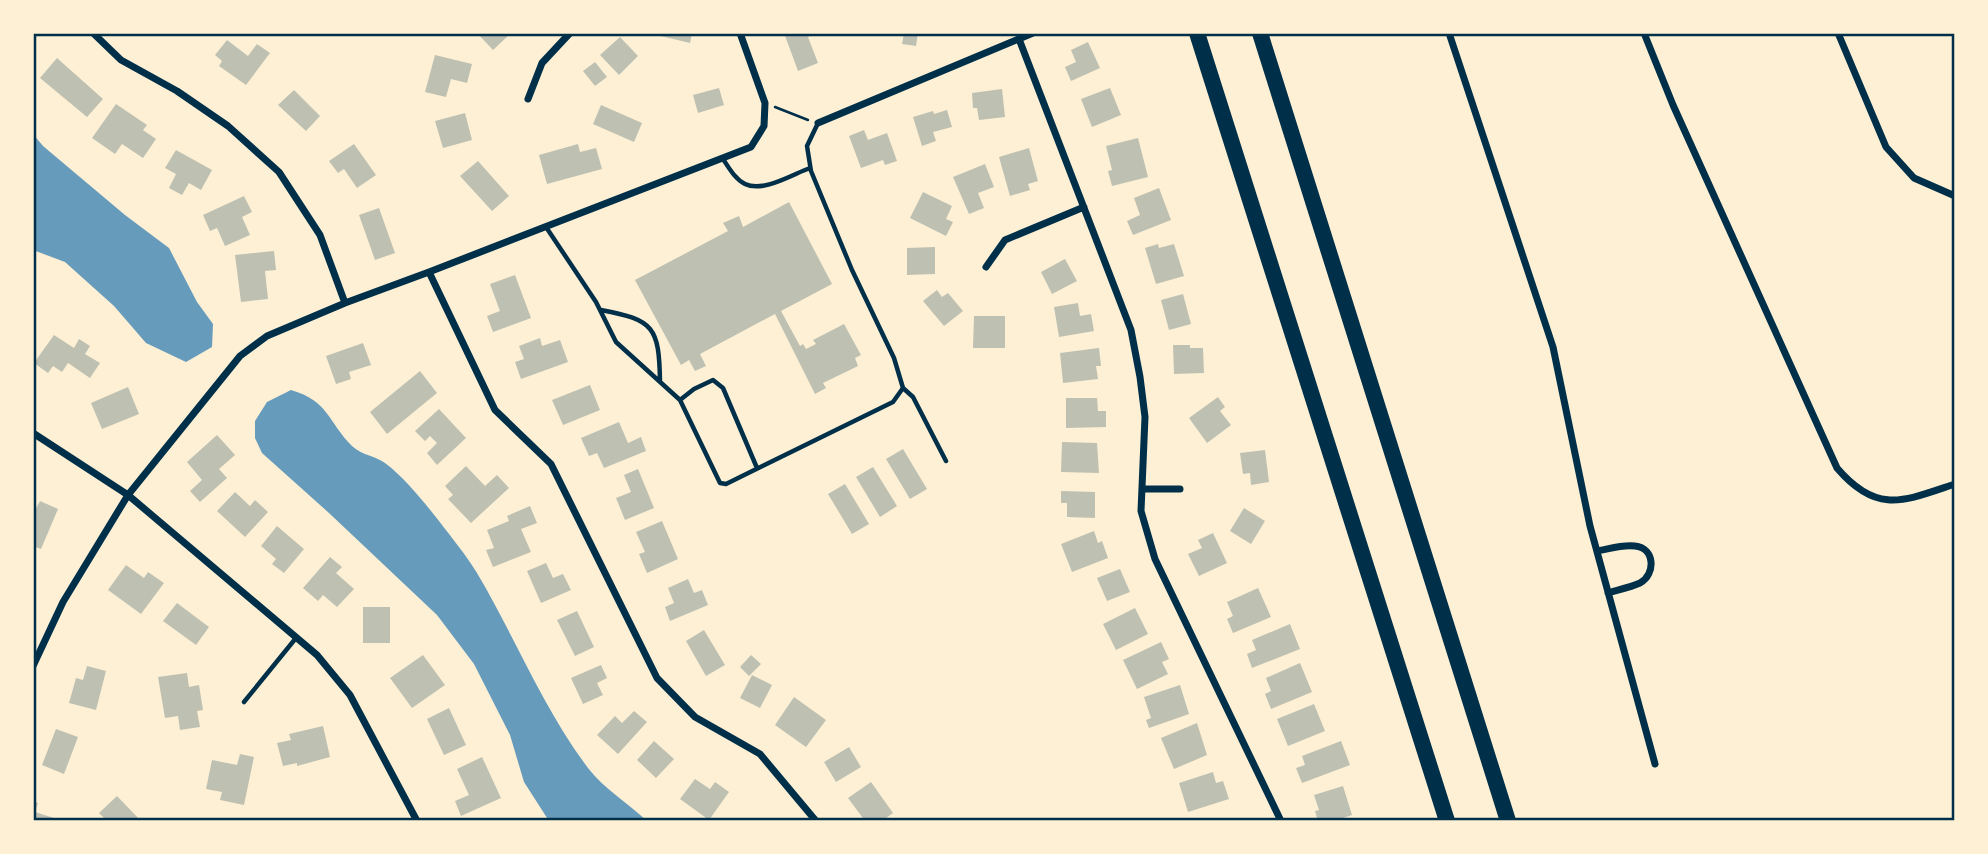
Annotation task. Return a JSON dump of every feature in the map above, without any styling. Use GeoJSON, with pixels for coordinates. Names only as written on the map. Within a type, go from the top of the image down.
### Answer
{"type":"FeatureCollection","features":[{"type":"Feature","properties":{"kind":"highway"},"geometry":{"type":"LineString","coordinates":[[1261,33],[1508,821]]}},
{"type":"Feature","properties":{"kind":"highway"},"geometry":{"type":"LineString","coordinates":[[1198,35],[1447,821]]}},
{"type":"Feature","properties":{"kind":"street"},"geometry":{"type":"LineString","coordinates":[[93,33],[121,60],[177,91],[228,126],[279,172],[320,235],[345,303]]}},
{"type":"Feature","properties":{"kind":"street"},"geometry":{"type":"LineString","coordinates":[[528,99],[542,63],[570,33]]}},
{"type":"Feature","properties":{"kind":"street"},"geometry":{"type":"LineString","coordinates":[[33,666],[63,602],[128,495],[240,356],[267,336],[345,303],[751,147],[764,126],[765,103],[740,33]]}},
{"type":"Feature","properties":{"kind":"street"},"geometry":{"type":"LineString","coordinates":[[818,123],[1033,33]]}},
{"type":"Feature","properties":{"kind":"street"},"geometry":{"type":"LineString","coordinates":[[1449,33],[1553,347],[1597,551],[1655,764]]}},
{"type":"Feature","properties":{"kind":"street"},"geometry":{"type":"LineString","coordinates":[[1644,33],[1673,105],[1837,468],[1853,486],[1887,501],[1908,500],[1955,484]]}},
{"type":"Feature","properties":{"kind":"street"},"geometry":{"type":"LineString","coordinates":[[1838,33],[1886,147],[1914,178],[1955,196]]}},
{"type":"Feature","properties":{"kind":"street"},"geometry":{"type":"LineString","coordinates":[[1019,39],[1133,342],[1145,417],[1141,511],[1155,559],[1281,821]]}},
{"type":"Feature","properties":{"kind":"street"},"geometry":{"type":"LineString","coordinates":[[986,267],[1005,240],[1084,207]]}},
{"type":"Feature","properties":{"kind":"street"},"geometry":{"type":"LineString","coordinates":[[429,272],[495,410],[551,464],[657,678],[695,716],[760,754],[816,821]]}},
{"type":"Feature","properties":{"kind":"street"},"geometry":{"type":"LineString","coordinates":[[33,433],[128,495],[317,655],[350,695],[416,821]]}},
{"type":"Feature","properties":{"kind":"street"},"geometry":{"type":"LineString","coordinates":[[1142,489],[1180,489]]}},
{"type":"Feature","properties":{"kind":"street"},"geometry":{"type":"LineString","coordinates":[[1597,551],[1636,546],[1645,549],[1651,558],[1648,576],[1641,582],[1608,593]]}},
{"type":"Feature","properties":{"kind":"lane"},"geometry":{"type":"LineString","coordinates":[[818,123],[807,146],[810,168],[852,270],[894,358],[903,388],[913,397],[946,461]]}},
{"type":"Feature","properties":{"kind":"lane"},"geometry":{"type":"LineString","coordinates":[[722,158],[733,174],[747,185],[764,185],[810,168]]}},
{"type":"Feature","properties":{"kind":"lane"},"geometry":{"type":"LineString","coordinates":[[546,227],[600,310],[616,342],[680,400],[720,483],[726,484],[892,402],[903,388]]}},
{"type":"Feature","properties":{"kind":"lane"},"geometry":{"type":"LineString","coordinates":[[600,310],[634,317],[650,327],[660,348],[660,381]]}},
{"type":"Feature","properties":{"kind":"lane"},"geometry":{"type":"LineString","coordinates":[[680,400],[694,388],[713,380],[723,388],[757,468]]}},
{"type":"Feature","properties":{"kind":"lane"},"geometry":{"type":"LineString","coordinates":[[244,702],[296,638]]}},
{"type":"Feature","properties":{"kind":"path"},"geometry":{"type":"LineString","coordinates":[[765,103],[818,123]]}},
{"type":"Feature","properties":{"kind":"water"},"geometry":{"type":"Polygon","coordinates":[[[33,134],[43,146],[125,215],[169,248],[197,302],[213,324],[212,347],[186,362],[146,343],[114,306],[65,262],[33,250],[33,134]]]}},
{"type":"Feature","properties":{"kind":"water"},"geometry":{"type":"Polygon","coordinates":[[[291,390],[321,406],[352,446],[385,463],[427,506],[477,573],[543,697],[588,768],[647,821],[549,821],[524,782],[510,735],[474,664],[437,615],[262,453],[255,438],[255,421],[267,402],[291,390]]]}},
{"type":"Feature","properties":{"kind":"building"},"geometry":{"type":"Polygon","coordinates":[[[477,33],[511,33],[493,50],[477,33]]]}},
{"type":"Feature","properties":{"kind":"building"},"geometry":{"type":"Polygon","coordinates":[[[648,33],[692,33],[690,43],[648,33]]]}},
{"type":"Feature","properties":{"kind":"building"},"geometry":{"type":"Polygon","coordinates":[[[784,33],[817,33],[808,37],[818,63],[798,71],[784,33]]]}},
{"type":"Feature","properties":{"kind":"building"},"geometry":{"type":"Polygon","coordinates":[[[904,33],[918,33],[916,46],[902,44],[904,33]]]}},
{"type":"Feature","properties":{"kind":"building"},"geometry":{"type":"Polygon","coordinates":[[[620,37],[638,56],[619,75],[600,55],[620,37]]]}},
{"type":"Feature","properties":{"kind":"building"},"geometry":{"type":"Polygon","coordinates":[[[227,40],[248,56],[257,44],[270,53],[246,85],[219,66],[222,61],[215,55],[227,40]]]}},
{"type":"Feature","properties":{"kind":"building"},"geometry":{"type":"Polygon","coordinates":[[[1088,42],[1100,68],[1071,81],[1065,67],[1076,62],[1071,50],[1088,42]]]}},
{"type":"Feature","properties":{"kind":"building"},"geometry":{"type":"Polygon","coordinates":[[[435,55],[472,64],[467,83],[451,79],[446,97],[425,92],[435,55]]]}},
{"type":"Feature","properties":{"kind":"building"},"geometry":{"type":"Polygon","coordinates":[[[57,58],[103,99],[87,117],[40,78],[57,58]]]}},
{"type":"Feature","properties":{"kind":"building"},"geometry":{"type":"Polygon","coordinates":[[[595,62],[607,77],[595,86],[583,71],[595,62]]]}},
{"type":"Feature","properties":{"kind":"building"},"geometry":{"type":"Polygon","coordinates":[[[719,88],[724,105],[698,113],[693,95],[719,88]]]}},
{"type":"Feature","properties":{"kind":"building"},"geometry":{"type":"Polygon","coordinates":[[[1110,88],[1121,115],[1092,127],[1081,99],[1110,88]]]}},
{"type":"Feature","properties":{"kind":"building"},"geometry":{"type":"Polygon","coordinates":[[[1002,89],[1005,117],[979,120],[977,108],[973,108],[972,93],[1002,89]]]}},
{"type":"Feature","properties":{"kind":"building"},"geometry":{"type":"Polygon","coordinates":[[[294,90],[320,116],[306,131],[278,105],[294,90]]]}},
{"type":"Feature","properties":{"kind":"building"},"geometry":{"type":"Polygon","coordinates":[[[116,104],[147,125],[143,130],[156,139],[143,158],[122,144],[115,154],[92,138],[116,104]]]}},
{"type":"Feature","properties":{"kind":"building"},"geometry":{"type":"Polygon","coordinates":[[[601,105],[642,123],[634,142],[593,124],[601,105]]]}},
{"type":"Feature","properties":{"kind":"building"},"geometry":{"type":"Polygon","coordinates":[[[947,110],[952,127],[933,132],[936,141],[922,146],[913,117],[947,110]]]}},
{"type":"Feature","properties":{"kind":"building"},"geometry":{"type":"Polygon","coordinates":[[[465,113],[472,140],[443,148],[435,121],[465,113]]]}},
{"type":"Feature","properties":{"kind":"building"},"geometry":{"type":"Polygon","coordinates":[[[864,130],[868,140],[887,133],[897,161],[885,165],[883,160],[861,168],[849,136],[864,130]]]}},
{"type":"Feature","properties":{"kind":"building"},"geometry":{"type":"Polygon","coordinates":[[[1138,138],[1148,177],[1112,186],[1108,171],[1112,170],[1106,146],[1138,138]]]}},
{"type":"Feature","properties":{"kind":"building"},"geometry":{"type":"Polygon","coordinates":[[[354,144],[376,175],[357,188],[344,169],[338,173],[329,161],[354,144]]]}},
{"type":"Feature","properties":{"kind":"building"},"geometry":{"type":"Polygon","coordinates":[[[578,144],[580,152],[596,148],[602,169],[547,184],[539,155],[578,144]]]}},
{"type":"Feature","properties":{"kind":"building"},"geometry":{"type":"Polygon","coordinates":[[[1029,148],[1038,181],[1028,184],[1030,190],[1010,196],[999,157],[1029,148]]]}},
{"type":"Feature","properties":{"kind":"building"},"geometry":{"type":"Polygon","coordinates":[[[176,150],[212,170],[201,190],[189,183],[182,195],[169,188],[176,174],[165,168],[176,150]]]}},
{"type":"Feature","properties":{"kind":"building"},"geometry":{"type":"Polygon","coordinates":[[[478,161],[509,196],[492,211],[460,176],[478,161]]]}},
{"type":"Feature","properties":{"kind":"building"},"geometry":{"type":"Polygon","coordinates":[[[985,164],[994,187],[978,193],[984,208],[969,214],[953,177],[985,164]]]}},
{"type":"Feature","properties":{"kind":"building"},"geometry":{"type":"Polygon","coordinates":[[[1159,188],[1171,220],[1133,235],[1127,221],[1140,215],[1134,198],[1159,188]]]}},
{"type":"Feature","properties":{"kind":"building"},"geometry":{"type":"Polygon","coordinates":[[[923,192],[952,206],[946,219],[953,222],[946,236],[910,218],[923,192]]]}},
{"type":"Feature","properties":{"kind":"building"},"geometry":{"type":"Polygon","coordinates":[[[244,196],[252,212],[242,217],[250,235],[225,246],[217,228],[210,231],[203,215],[244,196]]]}},
{"type":"Feature","properties":{"kind":"building"},"geometry":{"type":"Polygon","coordinates":[[[789,202],[832,284],[781,311],[800,346],[803,344],[806,349],[816,344],[813,340],[844,324],[861,355],[855,358],[858,366],[823,383],[826,388],[815,394],[775,314],[700,354],[706,366],[695,371],[689,360],[681,365],[635,280],[728,231],[723,223],[739,216],[743,227],[789,202]]]}},
{"type":"Feature","properties":{"kind":"building"},"geometry":{"type":"Polygon","coordinates":[[[379,208],[395,253],[375,260],[359,215],[379,208]]]}},
{"type":"Feature","properties":{"kind":"building"},"geometry":{"type":"Polygon","coordinates":[[[1158,244],[1159,248],[1174,244],[1184,276],[1156,284],[1145,248],[1158,244]]]}},
{"type":"Feature","properties":{"kind":"building"},"geometry":{"type":"Polygon","coordinates":[[[935,247],[935,274],[907,275],[907,248],[935,247]]]}},
{"type":"Feature","properties":{"kind":"building"},"geometry":{"type":"Polygon","coordinates":[[[274,251],[276,270],[265,271],[268,299],[241,302],[235,255],[274,251]]]}},
{"type":"Feature","properties":{"kind":"building"},"geometry":{"type":"Polygon","coordinates":[[[1065,259],[1077,281],[1052,294],[1041,272],[1065,259]]]}},
{"type":"Feature","properties":{"kind":"building"},"geometry":{"type":"Polygon","coordinates":[[[515,275],[531,318],[493,332],[487,316],[500,311],[490,284],[515,275]]]}},
{"type":"Feature","properties":{"kind":"building"},"geometry":{"type":"Polygon","coordinates":[[[937,290],[942,297],[948,293],[963,311],[944,326],[923,301],[937,290]]]}},
{"type":"Feature","properties":{"kind":"building"},"geometry":{"type":"Polygon","coordinates":[[[1183,294],[1191,324],[1169,330],[1161,300],[1183,294]]]}},
{"type":"Feature","properties":{"kind":"building"},"geometry":{"type":"Polygon","coordinates":[[[1078,303],[1080,316],[1091,314],[1094,331],[1059,337],[1054,307],[1078,303]]]}},
{"type":"Feature","properties":{"kind":"building"},"geometry":{"type":"Polygon","coordinates":[[[974,316],[1005,316],[1005,348],[973,348],[974,316]]]}},
{"type":"Feature","properties":{"kind":"building"},"geometry":{"type":"Polygon","coordinates":[[[54,335],[74,348],[79,339],[90,346],[85,354],[100,363],[90,378],[68,363],[62,372],[53,366],[48,373],[34,363],[54,335]]]}},
{"type":"Feature","properties":{"kind":"building"},"geometry":{"type":"Polygon","coordinates":[[[540,338],[542,346],[560,340],[568,362],[521,379],[515,362],[524,359],[519,346],[540,338]]]}},
{"type":"Feature","properties":{"kind":"building"},"geometry":{"type":"Polygon","coordinates":[[[363,343],[371,365],[349,372],[351,379],[336,384],[326,356],[363,343]]]}},
{"type":"Feature","properties":{"kind":"building"},"geometry":{"type":"Polygon","coordinates":[[[1173,345],[1203,348],[1204,373],[1174,374],[1173,345]]]}},
{"type":"Feature","properties":{"kind":"building"},"geometry":{"type":"Polygon","coordinates":[[[1099,348],[1101,366],[1096,366],[1098,379],[1063,383],[1060,353],[1099,348]]]}},
{"type":"Feature","properties":{"kind":"building"},"geometry":{"type":"Polygon","coordinates":[[[420,371],[437,393],[387,434],[370,412],[420,371]]]}},
{"type":"Feature","properties":{"kind":"building"},"geometry":{"type":"Polygon","coordinates":[[[590,385],[600,410],[563,425],[552,400],[590,385]]]}},
{"type":"Feature","properties":{"kind":"building"},"geometry":{"type":"Polygon","coordinates":[[[128,387],[139,414],[102,429],[91,403],[128,387]]]}},
{"type":"Feature","properties":{"kind":"building"},"geometry":{"type":"Polygon","coordinates":[[[1218,397],[1225,407],[1220,411],[1231,425],[1207,443],[1189,418],[1218,397]]]}},
{"type":"Feature","properties":{"kind":"building"},"geometry":{"type":"Polygon","coordinates":[[[1066,398],[1097,398],[1098,411],[1106,411],[1106,427],[1066,428],[1066,398]]]}},
{"type":"Feature","properties":{"kind":"building"},"geometry":{"type":"Polygon","coordinates":[[[439,409],[466,438],[437,465],[427,453],[437,443],[430,436],[425,441],[415,431],[439,409]]]}},
{"type":"Feature","properties":{"kind":"building"},"geometry":{"type":"Polygon","coordinates":[[[619,422],[628,443],[641,437],[646,451],[604,468],[597,453],[589,456],[581,438],[619,422]]]}},
{"type":"Feature","properties":{"kind":"building"},"geometry":{"type":"Polygon","coordinates":[[[217,435],[235,455],[219,469],[227,478],[200,502],[190,491],[202,480],[187,462],[217,435]]]}},
{"type":"Feature","properties":{"kind":"building"},"geometry":{"type":"Polygon","coordinates":[[[1062,442],[1097,443],[1099,473],[1061,472],[1062,442]]]}},
{"type":"Feature","properties":{"kind":"building"},"geometry":{"type":"Polygon","coordinates":[[[903,449],[927,489],[910,499],[886,459],[903,449]]]}},
{"type":"Feature","properties":{"kind":"building"},"geometry":{"type":"Polygon","coordinates":[[[1265,450],[1269,482],[1251,485],[1250,473],[1243,474],[1240,453],[1265,450]]]}},
{"type":"Feature","properties":{"kind":"building"},"geometry":{"type":"Polygon","coordinates":[[[466,466],[485,486],[497,475],[509,488],[471,523],[448,499],[453,495],[445,486],[466,466]]]}},
{"type":"Feature","properties":{"kind":"building"},"geometry":{"type":"Polygon","coordinates":[[[873,467],[897,506],[880,517],[856,477],[873,467]]]}},
{"type":"Feature","properties":{"kind":"building"},"geometry":{"type":"Polygon","coordinates":[[[638,469],[654,508],[625,520],[616,498],[631,492],[624,475],[638,469]]]}},
{"type":"Feature","properties":{"kind":"building"},"geometry":{"type":"Polygon","coordinates":[[[845,484],[869,524],[852,534],[828,494],[845,484]]]}},
{"type":"Feature","properties":{"kind":"building"},"geometry":{"type":"Polygon","coordinates":[[[1061,491],[1095,492],[1095,518],[1067,517],[1067,503],[1061,503],[1061,491]]]}},
{"type":"Feature","properties":{"kind":"building"},"geometry":{"type":"Polygon","coordinates":[[[235,492],[250,506],[255,500],[268,512],[245,537],[217,511],[235,492]]]}},
{"type":"Feature","properties":{"kind":"building"},"geometry":{"type":"Polygon","coordinates":[[[40,501],[58,509],[41,549],[33,546],[33,514],[40,501]]]}},
{"type":"Feature","properties":{"kind":"building"},"geometry":{"type":"Polygon","coordinates":[[[530,506],[537,523],[521,529],[531,552],[493,567],[486,550],[494,548],[487,530],[509,521],[507,516],[530,506]]]}},
{"type":"Feature","properties":{"kind":"building"},"geometry":{"type":"Polygon","coordinates":[[[1244,508],[1265,521],[1251,544],[1230,531],[1244,508]]]}},
{"type":"Feature","properties":{"kind":"building"},"geometry":{"type":"Polygon","coordinates":[[[662,521],[678,559],[647,573],[639,554],[645,552],[636,532],[662,521]]]}},
{"type":"Feature","properties":{"kind":"building"},"geometry":{"type":"Polygon","coordinates":[[[277,526],[304,549],[284,573],[272,564],[276,559],[261,546],[277,526]]]}},
{"type":"Feature","properties":{"kind":"building"},"geometry":{"type":"Polygon","coordinates":[[[1094,531],[1098,543],[1102,541],[1108,558],[1072,572],[1061,544],[1094,531]]]}},
{"type":"Feature","properties":{"kind":"building"},"geometry":{"type":"Polygon","coordinates":[[[1213,533],[1227,563],[1199,576],[1188,554],[1202,548],[1198,540],[1213,533]]]}},
{"type":"Feature","properties":{"kind":"building"},"geometry":{"type":"Polygon","coordinates":[[[330,557],[342,567],[336,573],[354,589],[337,607],[323,595],[318,601],[303,588],[330,557]]]}},
{"type":"Feature","properties":{"kind":"building"},"geometry":{"type":"Polygon","coordinates":[[[546,563],[553,578],[563,574],[571,590],[541,603],[527,571],[546,563]]]}},
{"type":"Feature","properties":{"kind":"building"},"geometry":{"type":"Polygon","coordinates":[[[126,565],[144,578],[148,572],[164,583],[141,614],[108,590],[126,565]]]}},
{"type":"Feature","properties":{"kind":"building"},"geometry":{"type":"Polygon","coordinates":[[[1120,569],[1130,592],[1107,601],[1097,578],[1120,569]]]}},
{"type":"Feature","properties":{"kind":"building"},"geometry":{"type":"Polygon","coordinates":[[[688,579],[694,593],[702,590],[708,605],[670,621],[665,607],[674,603],[668,588],[688,579]]]}},
{"type":"Feature","properties":{"kind":"building"},"geometry":{"type":"Polygon","coordinates":[[[1258,588],[1271,617],[1233,633],[1227,619],[1233,616],[1227,602],[1258,588]]]}},
{"type":"Feature","properties":{"kind":"building"},"geometry":{"type":"Polygon","coordinates":[[[177,603],[209,627],[196,645],[163,621],[177,603]]]}},
{"type":"Feature","properties":{"kind":"building"},"geometry":{"type":"Polygon","coordinates":[[[363,607],[390,607],[390,643],[363,643],[363,607]]]}},
{"type":"Feature","properties":{"kind":"building"},"geometry":{"type":"Polygon","coordinates":[[[1135,608],[1148,634],[1116,650],[1103,624],[1135,608]]]}},
{"type":"Feature","properties":{"kind":"building"},"geometry":{"type":"Polygon","coordinates":[[[577,611],[594,647],[575,656],[557,620],[577,611]]]}},
{"type":"Feature","properties":{"kind":"building"},"geometry":{"type":"Polygon","coordinates":[[[1290,624],[1300,649],[1252,668],[1247,654],[1256,650],[1252,640],[1290,624]]]}},
{"type":"Feature","properties":{"kind":"building"},"geometry":{"type":"Polygon","coordinates":[[[704,630],[725,665],[706,676],[686,641],[704,630]]]}},
{"type":"Feature","properties":{"kind":"building"},"geometry":{"type":"Polygon","coordinates":[[[1161,642],[1169,659],[1162,662],[1168,674],[1137,689],[1123,660],[1161,642]]]}},
{"type":"Feature","properties":{"kind":"building"},"geometry":{"type":"Polygon","coordinates":[[[423,655],[445,685],[412,708],[390,678],[423,655]]]}},
{"type":"Feature","properties":{"kind":"building"},"geometry":{"type":"Polygon","coordinates":[[[751,655],[761,664],[749,676],[740,667],[751,655]]]}},
{"type":"Feature","properties":{"kind":"building"},"geometry":{"type":"Polygon","coordinates":[[[1300,663],[1312,692],[1271,709],[1265,694],[1271,691],[1266,678],[1300,663]]]}},
{"type":"Feature","properties":{"kind":"building"},"geometry":{"type":"Polygon","coordinates":[[[601,665],[607,678],[597,683],[603,695],[583,704],[571,678],[601,665]]]}},
{"type":"Feature","properties":{"kind":"building"},"geometry":{"type":"Polygon","coordinates":[[[87,666],[106,671],[96,710],[69,703],[76,678],[83,680],[87,666]]]}},
{"type":"Feature","properties":{"kind":"building"},"geometry":{"type":"Polygon","coordinates":[[[187,673],[189,687],[199,685],[203,710],[197,711],[200,727],[180,730],[178,716],[165,718],[158,677],[187,673]]]}},
{"type":"Feature","properties":{"kind":"building"},"geometry":{"type":"Polygon","coordinates":[[[752,675],[772,685],[760,708],[740,698],[752,675]]]}},
{"type":"Feature","properties":{"kind":"building"},"geometry":{"type":"Polygon","coordinates":[[[1180,685],[1189,714],[1149,728],[1146,720],[1151,718],[1144,697],[1180,685]]]}},
{"type":"Feature","properties":{"kind":"building"},"geometry":{"type":"Polygon","coordinates":[[[794,697],[826,720],[806,747],[775,725],[794,697]]]}},
{"type":"Feature","properties":{"kind":"building"},"geometry":{"type":"Polygon","coordinates":[[[1314,704],[1325,731],[1288,746],[1277,719],[1314,704]]]}},
{"type":"Feature","properties":{"kind":"building"},"geometry":{"type":"Polygon","coordinates":[[[449,708],[466,745],[444,755],[427,719],[449,708]]]}},
{"type":"Feature","properties":{"kind":"building"},"geometry":{"type":"Polygon","coordinates":[[[634,711],[647,722],[618,754],[597,735],[615,716],[622,723],[634,711]]]}},
{"type":"Feature","properties":{"kind":"building"},"geometry":{"type":"Polygon","coordinates":[[[1197,723],[1207,755],[1174,769],[1161,738],[1197,723]]]}},
{"type":"Feature","properties":{"kind":"building"},"geometry":{"type":"Polygon","coordinates":[[[323,726],[330,757],[297,766],[297,763],[283,766],[277,743],[291,740],[289,734],[323,726]]]}},
{"type":"Feature","properties":{"kind":"building"},"geometry":{"type":"Polygon","coordinates":[[[56,729],[78,737],[64,774],[42,765],[56,729]]]}},
{"type":"Feature","properties":{"kind":"building"},"geometry":{"type":"Polygon","coordinates":[[[654,741],[674,759],[656,778],[637,760],[654,741]]]}},
{"type":"Feature","properties":{"kind":"building"},"geometry":{"type":"Polygon","coordinates":[[[1341,741],[1350,765],[1302,783],[1296,768],[1305,765],[1302,756],[1341,741]]]}},
{"type":"Feature","properties":{"kind":"building"},"geometry":{"type":"Polygon","coordinates":[[[849,747],[861,767],[836,782],[824,762],[849,747]]]}},
{"type":"Feature","properties":{"kind":"building"},"geometry":{"type":"Polygon","coordinates":[[[240,754],[254,757],[244,805],[220,800],[222,792],[206,789],[212,760],[237,765],[240,754]]]}},
{"type":"Feature","properties":{"kind":"building"},"geometry":{"type":"Polygon","coordinates":[[[482,757],[501,798],[461,816],[455,801],[469,795],[457,769],[482,757]]]}},
{"type":"Feature","properties":{"kind":"building"},"geometry":{"type":"Polygon","coordinates":[[[1213,772],[1216,783],[1223,781],[1229,799],[1188,812],[1179,783],[1213,772]]]}},
{"type":"Feature","properties":{"kind":"building"},"geometry":{"type":"Polygon","coordinates":[[[695,779],[710,789],[715,782],[729,792],[709,820],[680,799],[695,779]]]}},
{"type":"Feature","properties":{"kind":"building"},"geometry":{"type":"Polygon","coordinates":[[[871,782],[893,813],[882,821],[865,821],[848,798],[871,782]]]}},
{"type":"Feature","properties":{"kind":"building"},"geometry":{"type":"Polygon","coordinates":[[[1343,786],[1352,815],[1334,821],[1318,821],[1315,811],[1319,810],[1314,795],[1343,786]]]}},
{"type":"Feature","properties":{"kind":"building"},"geometry":{"type":"Polygon","coordinates":[[[117,796],[141,821],[107,821],[99,813],[117,796]]]}},
{"type":"Feature","properties":{"kind":"building"},"geometry":{"type":"Polygon","coordinates":[[[33,801],[38,803],[35,812],[54,818],[53,821],[33,821],[33,801]]]}}]}
